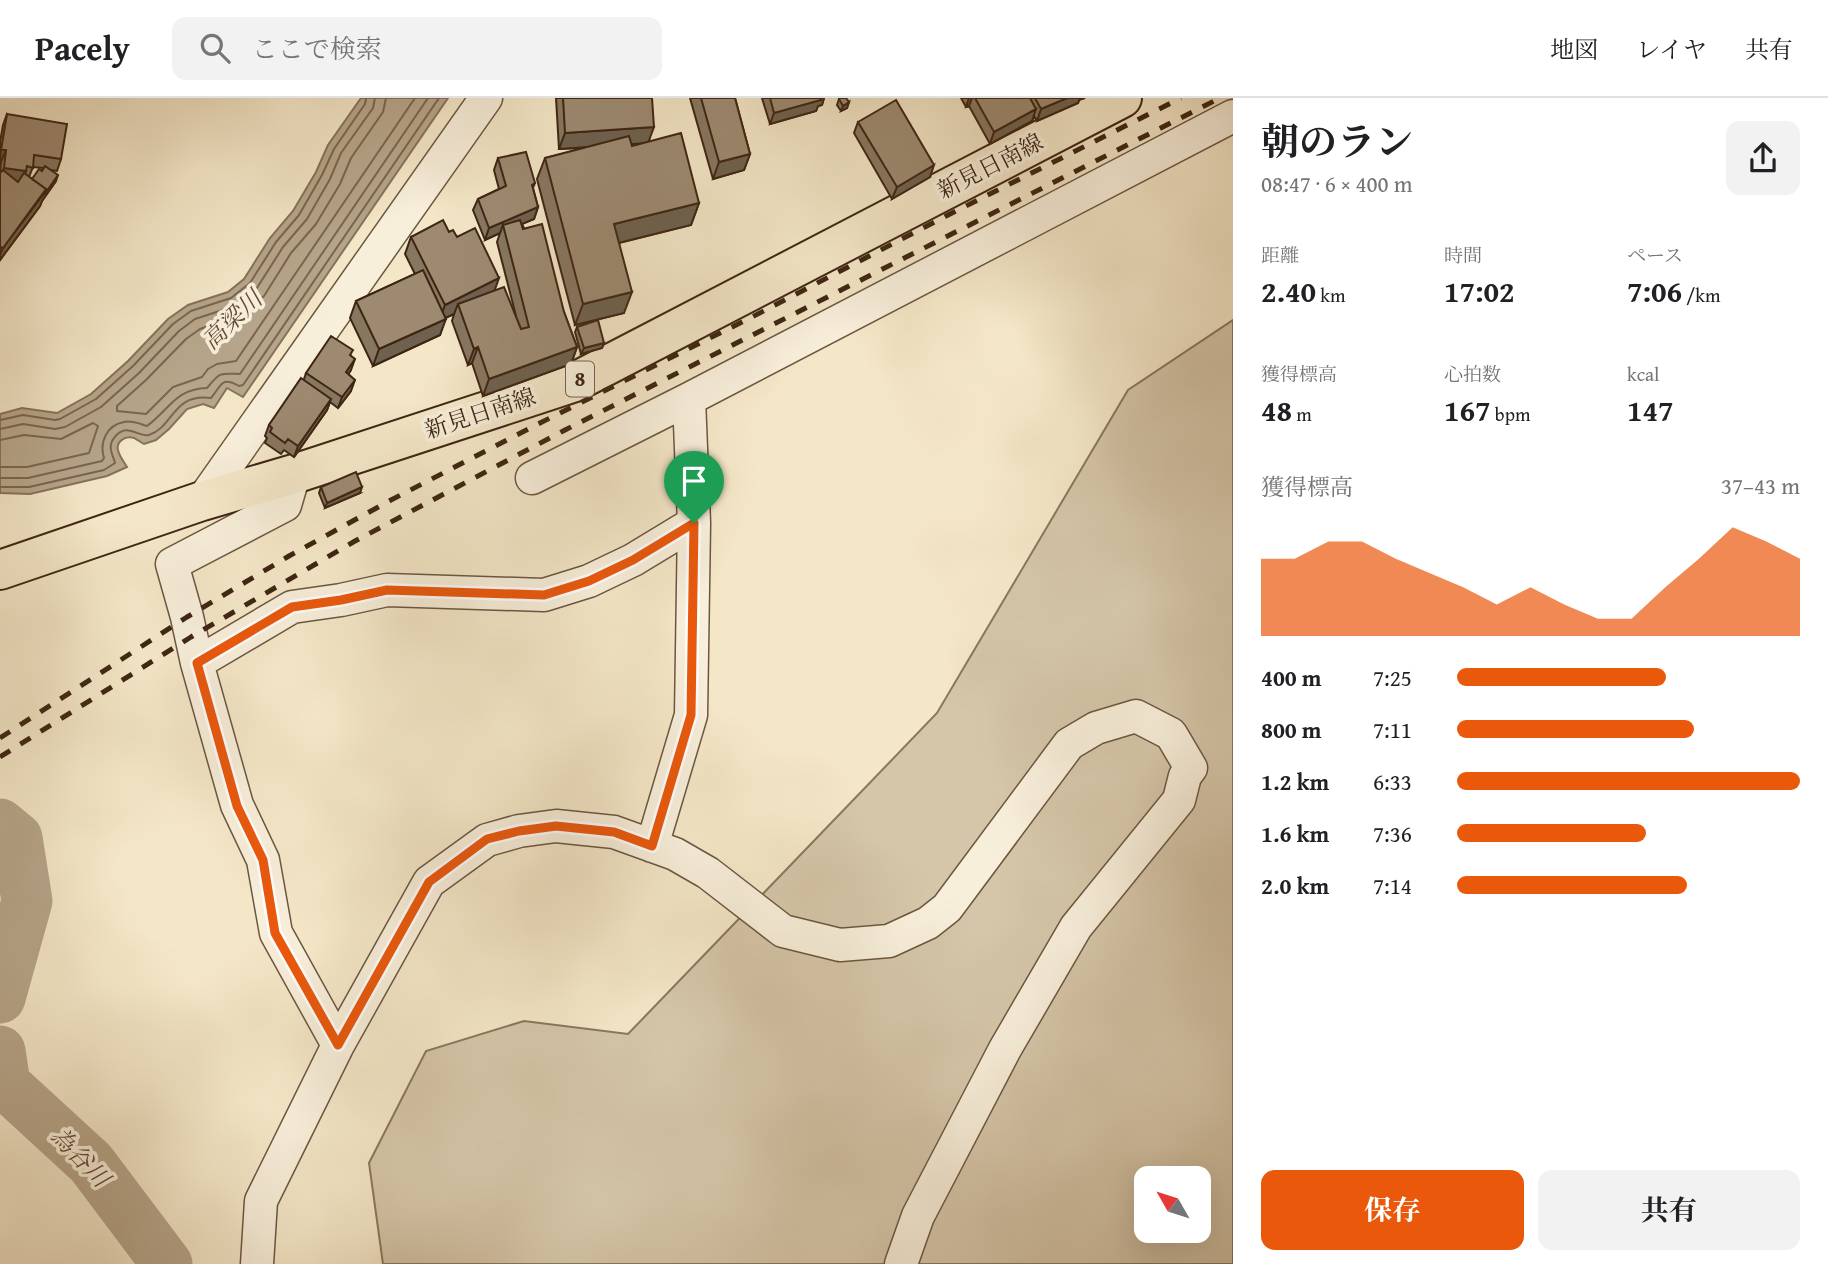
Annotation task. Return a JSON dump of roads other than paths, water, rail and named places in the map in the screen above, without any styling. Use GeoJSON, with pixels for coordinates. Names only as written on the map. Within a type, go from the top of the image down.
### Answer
{"type":"FeatureCollection","features":[{"type":"Feature","properties":{"kind":"main road","name":"新見日南線"},"geometry":{"type":"LineString","coordinates":[[0,570],[202,501],[294,474],[575,382],[1122,98]]}},
{"type":"Feature","properties":{"kind":"street"},"geometry":{"type":"LineString","coordinates":[[202,501],[486,98]]}},
{"type":"Feature","properties":{"kind":"street"},"geometry":{"type":"LineString","coordinates":[[532,478],[1233,116]]}},
{"type":"Feature","properties":{"kind":"street"},"geometry":{"type":"LineString","coordinates":[[652,846],[691,715],[694,523],[689,399]]}},
{"type":"Feature","properties":{"kind":"street"},"geometry":{"type":"LineString","coordinates":[[294,474],[285,505],[172,564],[237,806],[263,860],[275,933],[338,1045]]}},
{"type":"Feature","properties":{"kind":"street"},"geometry":{"type":"LineString","coordinates":[[197,663],[292,607],[387,590],[544,595],[589,581],[622,566],[694,523]]}},
{"type":"Feature","properties":{"kind":"street"},"geometry":{"type":"LineString","coordinates":[[257,1264],[261,1201],[338,1045],[429,882],[487,839],[556,826],[614,832],[675,854],[708,873],[783,931],[840,945],[889,941],[928,923],[947,908],[1069,744],[1096,728],[1136,716],[1171,734],[1191,768],[1185,776],[1179,800],[1076,927],[1005,1049],[918,1216],[901,1264]]}},
{"type":"Feature","properties":{"kind":"water","name":"高梁川"},"geometry":{"type":"Polygon","coordinates":[[[361,98],[448,98],[243,397],[227,388],[214,408],[203,404],[187,409],[156,440],[144,444],[131,437],[124,438],[118,444],[118,450],[127,467],[107,476],[30,494],[0,493],[0,414],[22,408],[57,413],[91,394],[128,361],[168,319],[188,305],[228,292],[244,279],[270,238],[293,211],[328,145],[361,98]]]}},
{"type":"Feature","properties":{"kind":"waterway","name":"為谷川"},"geometry":{"type":"LineString","coordinates":[[0,824],[17,838],[27,901],[0,998]]}},
{"type":"Feature","properties":{"kind":"waterway","name":"為谷川"},"geometry":{"type":"LineString","coordinates":[[0,1051],[5,1084],[91,1163],[167,1264]]}},
{"type":"Feature","properties":{"kind":"railway"},"geometry":{"type":"LineString","coordinates":[[0,738],[187,617],[289,556],[391,500],[1181,98]]}},
{"type":"Feature","properties":{"kind":"railway"},"geometry":{"type":"LineString","coordinates":[[0,757],[191,637],[355,541],[565,430],[1220,98]]}}]}
